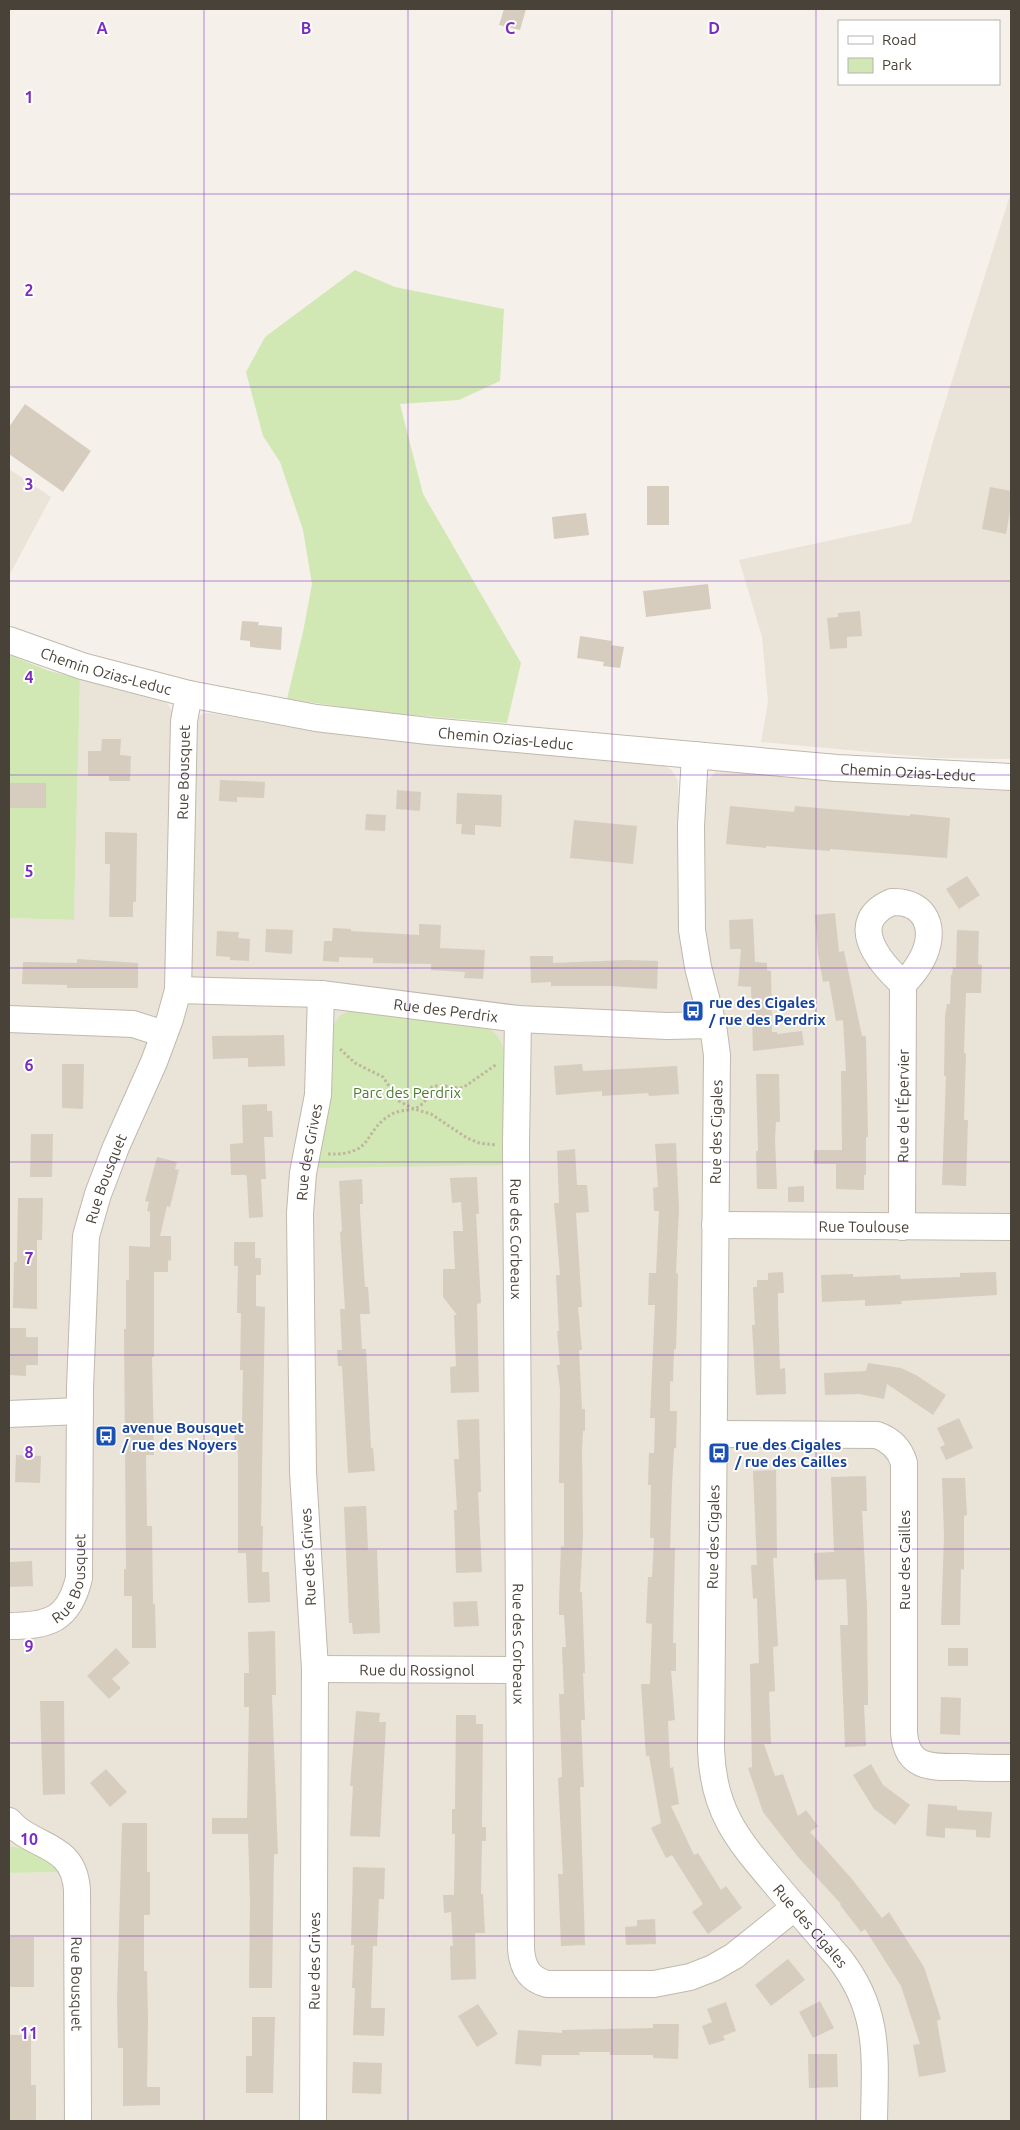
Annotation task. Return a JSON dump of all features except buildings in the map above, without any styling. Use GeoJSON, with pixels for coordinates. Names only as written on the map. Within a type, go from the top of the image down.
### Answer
{"type":"FeatureCollection","features":[{"type":"Feature","properties":{"kind":"street","name":"Chemin Ozias-Leduc"},"geometry":{"type":"LineString","coordinates":[[9,640],[82,666],[189,694],[316,718],[428,731],[886,772],[1011,777]]}},
{"type":"Feature","properties":{"kind":"street","name":"Rue Bousquet"},"geometry":{"type":"LineString","coordinates":[[9,1626],[37,1625],[51,1621],[62,1613],[74,1596],[79,1578],[83,1274],[89,1222],[116,1147],[139,1099],[164,1034],[178,990],[184,721],[189,694]]}},
{"type":"Feature","properties":{"kind":"street","name":"Rue des Cigales"},"geometry":{"type":"LineString","coordinates":[[695,755],[691,817],[692,930],[698,967],[713,1025],[717,1055],[712,1775],[722,1810],[733,1832],[846,1967],[858,1986],[867,2007],[874,2041],[874,2121]]}},
{"type":"Feature","properties":{"kind":"street","name":"Rue de l'Épervier"},"geometry":{"type":"LineString","coordinates":[[902,1227],[903,984]]}},
{"type":"Feature","properties":{"kind":"street","name":"Rue des Perdrix"},"geometry":{"type":"LineString","coordinates":[[178,990],[321,994],[518,1019],[667,1026],[713,1025]]}},
{"type":"Feature","properties":{"kind":"street","name":"Rue des Grives"},"geometry":{"type":"LineString","coordinates":[[313,2121],[315,1669],[302,1442],[300,1213],[306,1154],[318,1095],[321,994]]}},
{"type":"Feature","properties":{"kind":"street"},"geometry":{"type":"LineString","coordinates":[[9,1019],[133,1024],[164,1034]]}},
{"type":"Feature","properties":{"kind":"street","name":"Rue des Corbeaux"},"geometry":{"type":"LineString","coordinates":[[518,1019],[516,1144],[520,1948],[523,1964],[532,1977],[542,1983],[553,1985],[654,1984],[678,1980],[702,1973],[734,1956],[795,1907]]}},
{"type":"Feature","properties":{"kind":"street","name":"Rue Toulouse"},"geometry":{"type":"LineString","coordinates":[[715,1225],[1011,1227]]}},
{"type":"Feature","properties":{"kind":"street"},"geometry":{"type":"LineString","coordinates":[[9,1414],[80,1411]]}},
{"type":"Feature","properties":{"kind":"street","name":"Rue des Cailles"},"geometry":{"type":"LineString","coordinates":[[714,1434],[877,1435],[897,1447],[904,1463],[904,1733],[906,1746],[915,1760],[931,1767],[1011,1768]]}},
{"type":"Feature","properties":{"kind":"street","name":"Rue du Rossignol"},"geometry":{"type":"LineString","coordinates":[[315,1669],[519,1670]]}},
{"type":"Feature","properties":{"kind":"street","name":"Rue Bousquet"},"geometry":{"type":"LineString","coordinates":[[9,1821],[17,1829],[62,1855],[70,1865],[75,1878],[77,1890],[78,2121]]}},
{"type":"Feature","properties":{"kind":"path"},"geometry":{"type":"LineString","coordinates":[[320,1040],[343,1051],[356,1063],[383,1077],[399,1101],[414,1109],[431,1114],[467,1138],[490,1145],[516,1144]]}},
{"type":"Feature","properties":{"kind":"path"},"geometry":{"type":"LineString","coordinates":[[306,1154],[350,1154],[359,1149],[381,1123],[394,1113],[414,1109],[424,1103],[432,1087],[444,1085],[458,1089],[464,1087],[493,1066],[517,1058]]}},
{"type":"Feature","properties":{"kind":"shaded area"},"geometry":{"type":"Polygon","coordinates":[[[1011,192],[1011,759],[934,758],[761,742],[768,702],[762,637],[739,560],[911,523],[933,441],[1011,192]]]}},
{"type":"Feature","properties":{"kind":"shaded area"},"geometry":{"type":"Polygon","coordinates":[[[9,469],[51,497],[9,576],[9,469]]]}},
{"type":"Feature","properties":{"kind":"shaded area"},"geometry":{"type":"Polygon","coordinates":[[[80,679],[167,703],[173,713],[197,718],[204,713],[210,713],[318,732],[662,765],[671,769],[678,781],[679,903],[705,784],[715,772],[723,771],[924,787],[1011,791],[1011,2121],[9,2121],[9,1873],[60,1872],[26,1847],[9,1847],[9,918],[74,920],[80,679]]]}},
{"type":"Feature","properties":{"kind":"green space"},"geometry":{"type":"Polygon","coordinates":[[[355,270],[395,287],[504,309],[500,381],[459,400],[400,404],[423,494],[521,663],[507,723],[377,712],[287,699],[312,584],[303,530],[280,462],[263,436],[246,372],[265,337],[355,270]]]}},
{"type":"Feature","properties":{"kind":"green space"},"geometry":{"type":"Polygon","coordinates":[[[9,655],[50,671],[80,679],[74,920],[9,918],[9,655]]]}},
{"type":"Feature","properties":{"kind":"green space","name":"Parc des Perdrix"},"geometry":{"type":"Polygon","coordinates":[[[352,1010],[488,1028],[495,1034],[503,1047],[503,1165],[316,1168],[330,1096],[333,1064],[333,1025],[341,1015],[352,1010]]]}},
{"type":"Feature","properties":{"kind":"green space"},"geometry":{"type":"Polygon","coordinates":[[[9,1847],[25,1848],[38,1853],[49,1860],[60,1872],[9,1873],[9,1847]]]}},
{"type":"Feature","properties":{"kind":"place","name":"rue des Cigales / rue des Perdrix"},"geometry":{"type":"Point","coordinates":[693,1011]}},
{"type":"Feature","properties":{"kind":"place","name":"avenue Bousquet / rue des Noyers"},"geometry":{"type":"Point","coordinates":[106,1436]}},
{"type":"Feature","properties":{"kind":"place","name":"rue des Cigales / rue des Cailles"},"geometry":{"type":"Point","coordinates":[719,1453]}}]}
